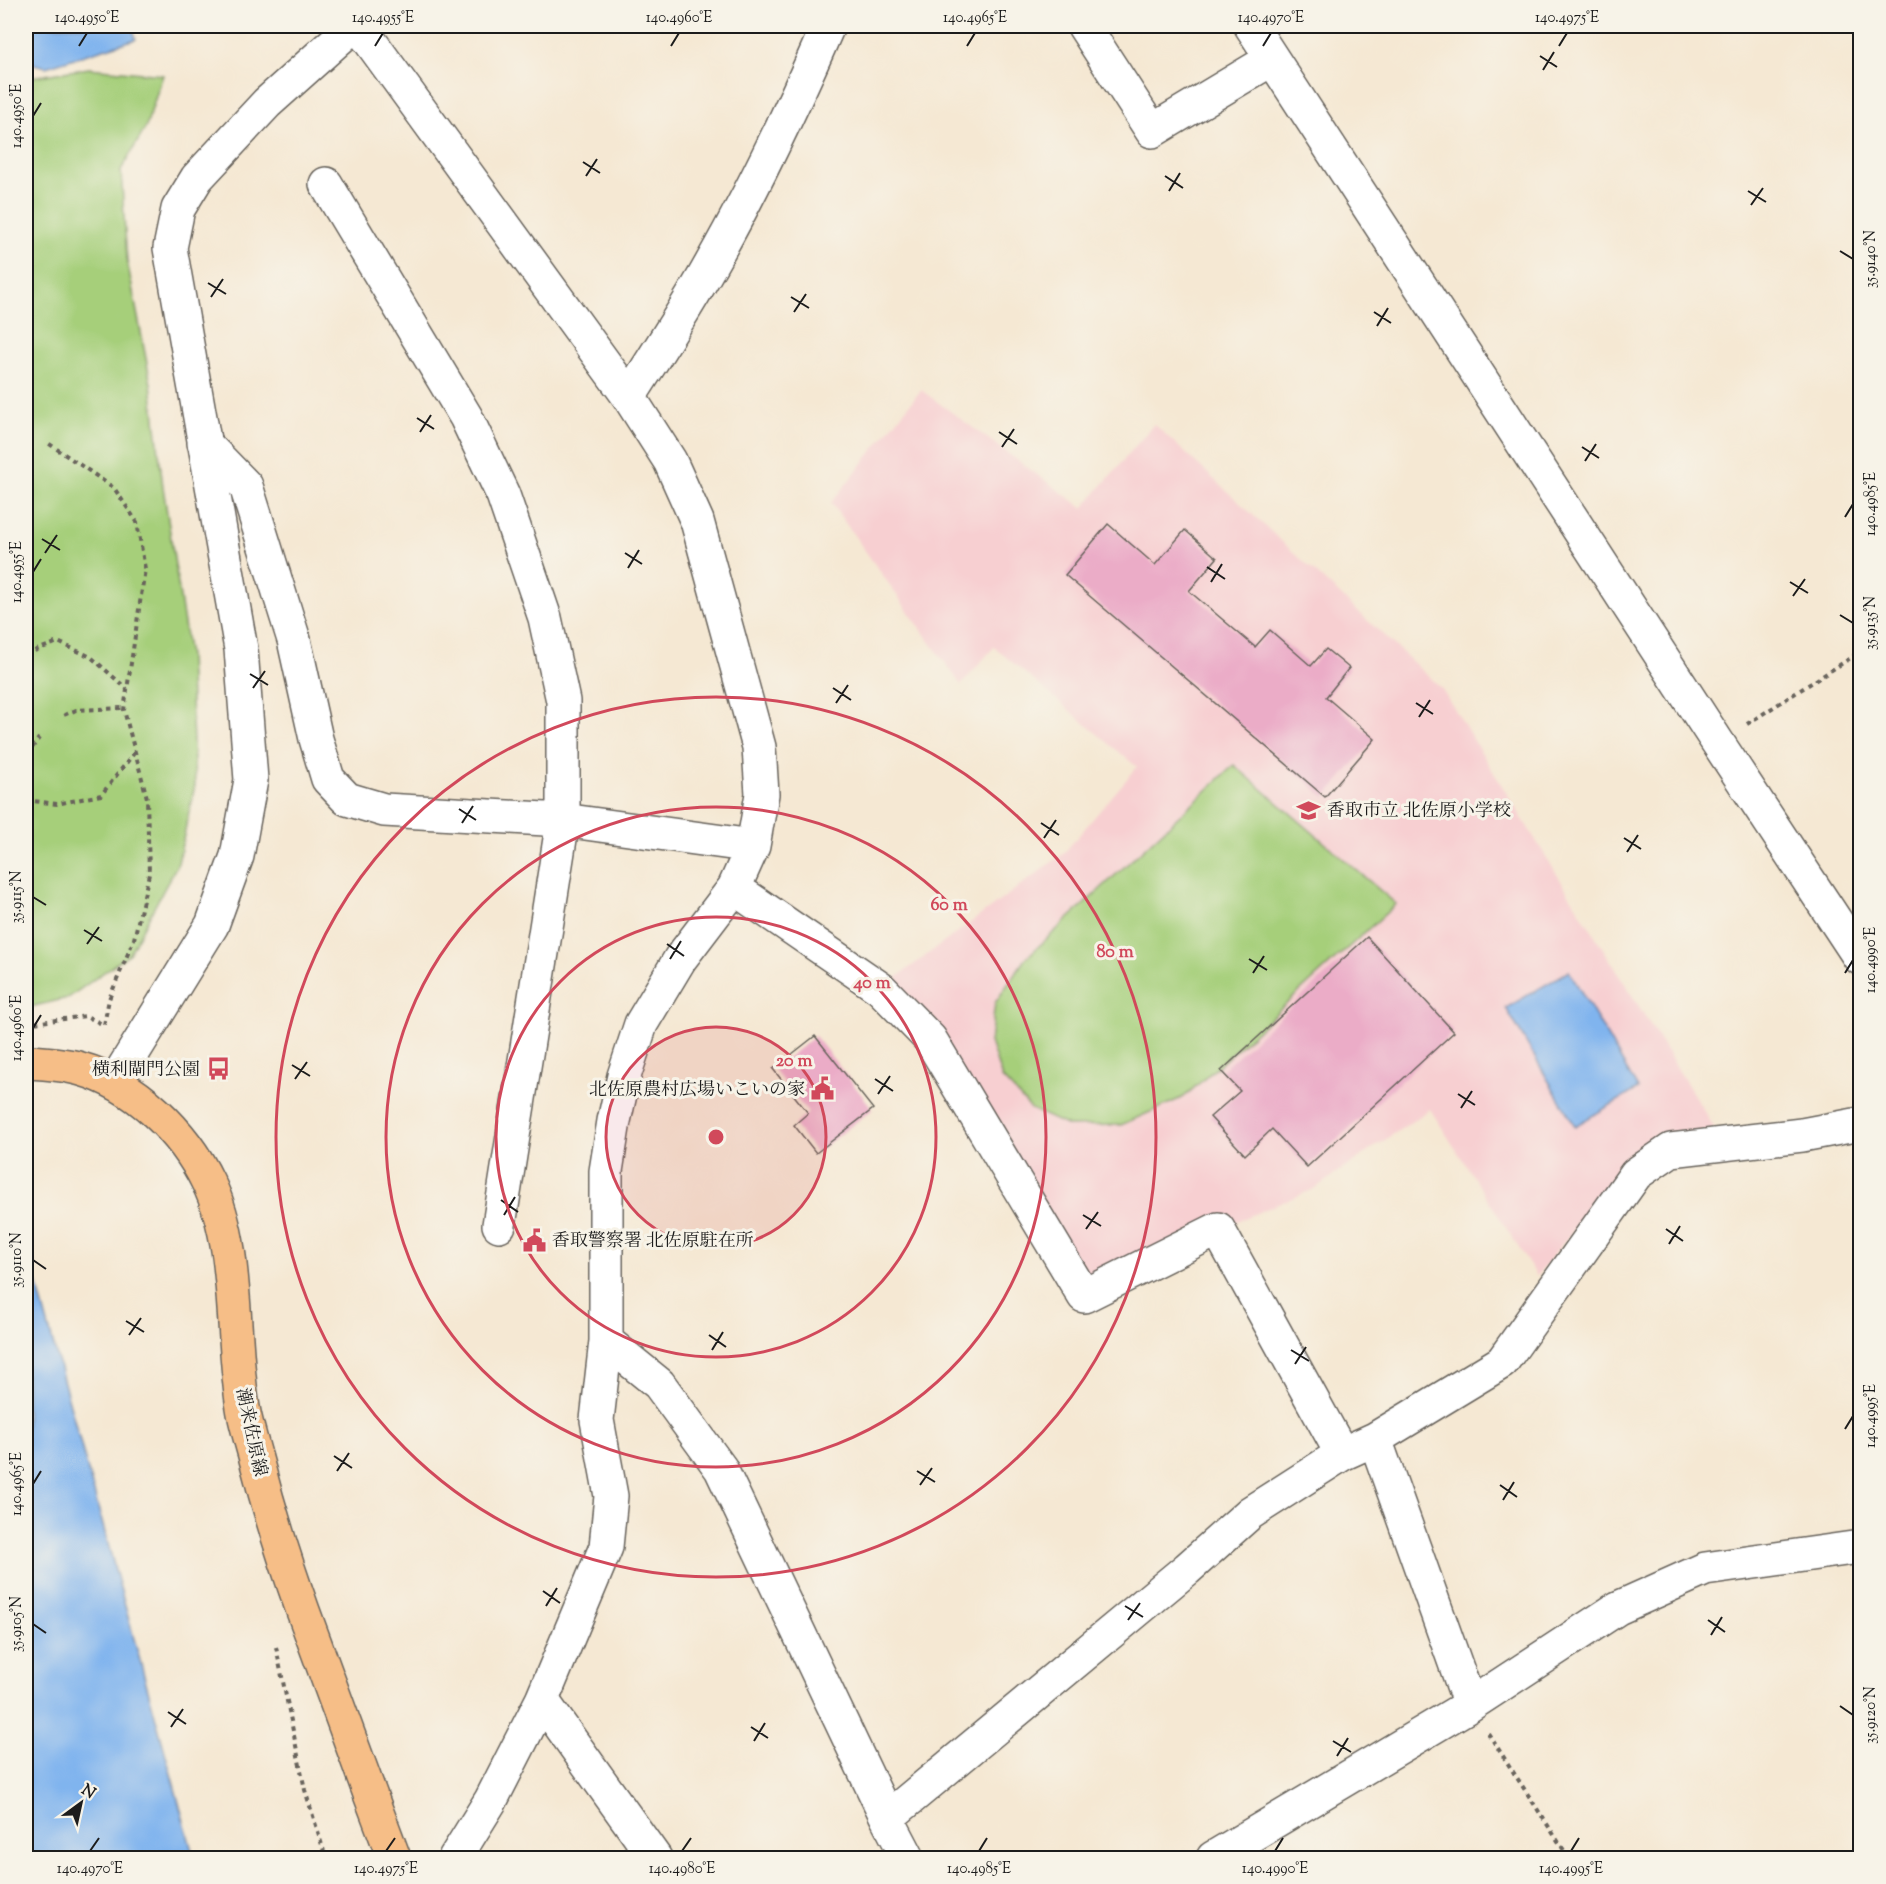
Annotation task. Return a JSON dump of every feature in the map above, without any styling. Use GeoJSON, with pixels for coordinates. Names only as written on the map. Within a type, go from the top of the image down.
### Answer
{"type":"FeatureCollection","features":[{"type":"Feature","properties":{"kind":"main road","name":"潮来佐原線"},"geometry":{"type":"LineString","coordinates":[[26,1062],[81,1069],[115,1082],[147,1104],[162,1119],[191,1154],[208,1182],[225,1232],[244,1413],[265,1494],[330,1688],[394,1858]]}},
{"type":"Feature","properties":{"kind":"street"},"geometry":{"type":"LineString","coordinates":[[115,1082],[212,925],[237,856],[251,780],[241,649],[170,248],[178,209],[197,178],[267,103],[353,26]]}},
{"type":"Feature","properties":{"kind":"street"},"geometry":{"type":"LineString","coordinates":[[359,26],[629,397],[670,461],[697,520],[717,591],[759,747],[762,794],[753,846],[734,888],[680,959],[641,1024],[624,1076],[614,1121],[606,1171],[606,1341],[597,1420],[611,1496],[606,1547],[542,1700],[491,1800],[455,1858]]}},
{"type":"Feature","properties":{"kind":"street"},"geometry":{"type":"LineString","coordinates":[[629,397],[710,266],[742,207],[828,26]]}},
{"type":"Feature","properties":{"kind":"street"},"geometry":{"type":"LineString","coordinates":[[1084,26],[1152,131],[1272,59]]}},
{"type":"Feature","properties":{"kind":"street"},"geometry":{"type":"LineString","coordinates":[[1251,26],[1860,958]]}},
{"type":"Feature","properties":{"kind":"street"},"geometry":{"type":"LineString","coordinates":[[326,184],[466,417],[504,495],[545,618],[563,701],[563,820],[499,1225]]}},
{"type":"Feature","properties":{"kind":"street"},"geometry":{"type":"LineString","coordinates":[[204,444],[246,486],[294,640],[316,739],[328,780],[347,799],[384,810],[563,820],[753,846]]}},
{"type":"Feature","properties":{"kind":"street"},"geometry":{"type":"LineString","coordinates":[[734,888],[881,989],[930,1039],[1084,1296],[1218,1229],[1342,1454]]}},
{"type":"Feature","properties":{"kind":"street"},"geometry":{"type":"LineString","coordinates":[[887,1818],[1187,1569],[1250,1513],[1342,1454],[1375,1439],[1502,1362],[1636,1174],[1671,1150],[1802,1135],[1860,1124]]}},
{"type":"Feature","properties":{"kind":"street"},"geometry":{"type":"LineString","coordinates":[[606,1341],[659,1384],[721,1469],[908,1858]]}},
{"type":"Feature","properties":{"kind":"street"},"geometry":{"type":"LineString","coordinates":[[1375,1439],[1470,1705]]}},
{"type":"Feature","properties":{"kind":"street"},"geometry":{"type":"LineString","coordinates":[[1213,1858],[1470,1705],[1618,1608],[1705,1569],[1860,1547]]}},
{"type":"Feature","properties":{"kind":"street"},"geometry":{"type":"LineString","coordinates":[[542,1700],[655,1858]]}},
{"type":"Feature","properties":{"kind":"path"},"geometry":{"type":"LineString","coordinates":[[26,1024],[86,1016],[104,1025],[110,999],[134,939],[149,874],[147,798],[124,710],[145,569],[137,522],[114,488],[48,443]]}},
{"type":"Feature","properties":{"kind":"path"},"geometry":{"type":"LineString","coordinates":[[26,654],[58,642],[91,657],[127,689]]}},
{"type":"Feature","properties":{"kind":"path"},"geometry":{"type":"LineString","coordinates":[[1718,743],[1860,652]]}},
{"type":"Feature","properties":{"kind":"path"},"geometry":{"type":"LineString","coordinates":[[64,715],[76,710],[124,708]]}},
{"type":"Feature","properties":{"kind":"path"},"geometry":{"type":"LineString","coordinates":[[26,765],[32,748],[39,738]]}},
{"type":"Feature","properties":{"kind":"path"},"geometry":{"type":"LineString","coordinates":[[26,800],[57,804],[101,795],[135,751]]}},
{"type":"Feature","properties":{"kind":"path"},"geometry":{"type":"LineString","coordinates":[[275,1642],[305,1790],[327,1858]]}},
{"type":"Feature","properties":{"kind":"path"},"geometry":{"type":"LineString","coordinates":[[1470,1705],[1569,1858]]}},
{"type":"Feature","properties":{"kind":"shaded area","name":"香取市立 北佐原小学校"},"geometry":{"type":"Polygon","coordinates":[[[921,390],[1083,508],[1154,424],[1442,689],[1715,1129],[1624,1166],[1537,1276],[1430,1109],[1314,1189],[1218,1229],[1084,1296],[881,989],[1063,854],[1137,767],[994,647],[961,685],[831,503],[921,390]]]}},
{"type":"Feature","properties":{"kind":"green space"},"geometry":{"type":"Polygon","coordinates":[[[89,68],[163,75],[146,127],[121,170],[127,261],[151,384],[163,487],[189,656],[195,785],[178,863],[129,954],[68,998],[26,1008],[26,78],[89,68]]]}},
{"type":"Feature","properties":{"kind":"green space"},"geometry":{"type":"Polygon","coordinates":[[[1234,765],[1396,904],[1184,1097],[1121,1125],[1068,1126],[1031,1109],[1002,1078],[990,1042],[995,1003],[1025,959],[1234,765]]]}},
{"type":"Feature","properties":{"kind":"water"},"geometry":{"type":"Polygon","coordinates":[[[26,26],[132,26],[136,39],[46,67],[26,62],[26,26]]]}},
{"type":"Feature","properties":{"kind":"water"},"geometry":{"type":"Polygon","coordinates":[[[1569,971],[1638,1089],[1575,1126],[1506,1008],[1569,971]]]}},
{"type":"Feature","properties":{"kind":"water"},"geometry":{"type":"Polygon","coordinates":[[[26,1231],[30,1231],[35,1277],[194,1858],[26,1858],[26,1231]]]}},
{"type":"Feature","properties":{"kind":"building"},"geometry":{"type":"Polygon","coordinates":[[[1108,524],[1155,565],[1185,530],[1217,558],[1189,591],[1255,647],[1270,630],[1311,666],[1326,649],[1349,668],[1326,697],[1375,739],[1325,797],[1065,575],[1108,524]]]}},
{"type":"Feature","properties":{"kind":"building"},"geometry":{"type":"Polygon","coordinates":[[[1367,937],[1454,1032],[1307,1167],[1272,1129],[1245,1155],[1210,1117],[1240,1091],[1221,1071],[1367,937]]]}},
{"type":"Feature","properties":{"kind":"building","name":"北佐原農村広場いこいの家"},"geometry":{"type":"Polygon","coordinates":[[[815,1036],[873,1109],[816,1153],[794,1125],[808,1113],[773,1069],[815,1036]]]}},
{"type":"Feature","properties":{"kind":"place","name":"香取市立 北佐原小学校"},"geometry":{"type":"Point","coordinates":[1309,810]}},
{"type":"Feature","properties":{"kind":"place","name":"横利閘門公園"},"geometry":{"type":"Point","coordinates":[218,1069]}},
{"type":"Feature","properties":{"kind":"place","name":"北佐原農村広場いこいの家"},"geometry":{"type":"Point","coordinates":[823,1089]}},
{"type":"Feature","properties":{"kind":"place","name":"香取警察署 北佐原駐在所"},"geometry":{"type":"Point","coordinates":[534,1240]}}]}
